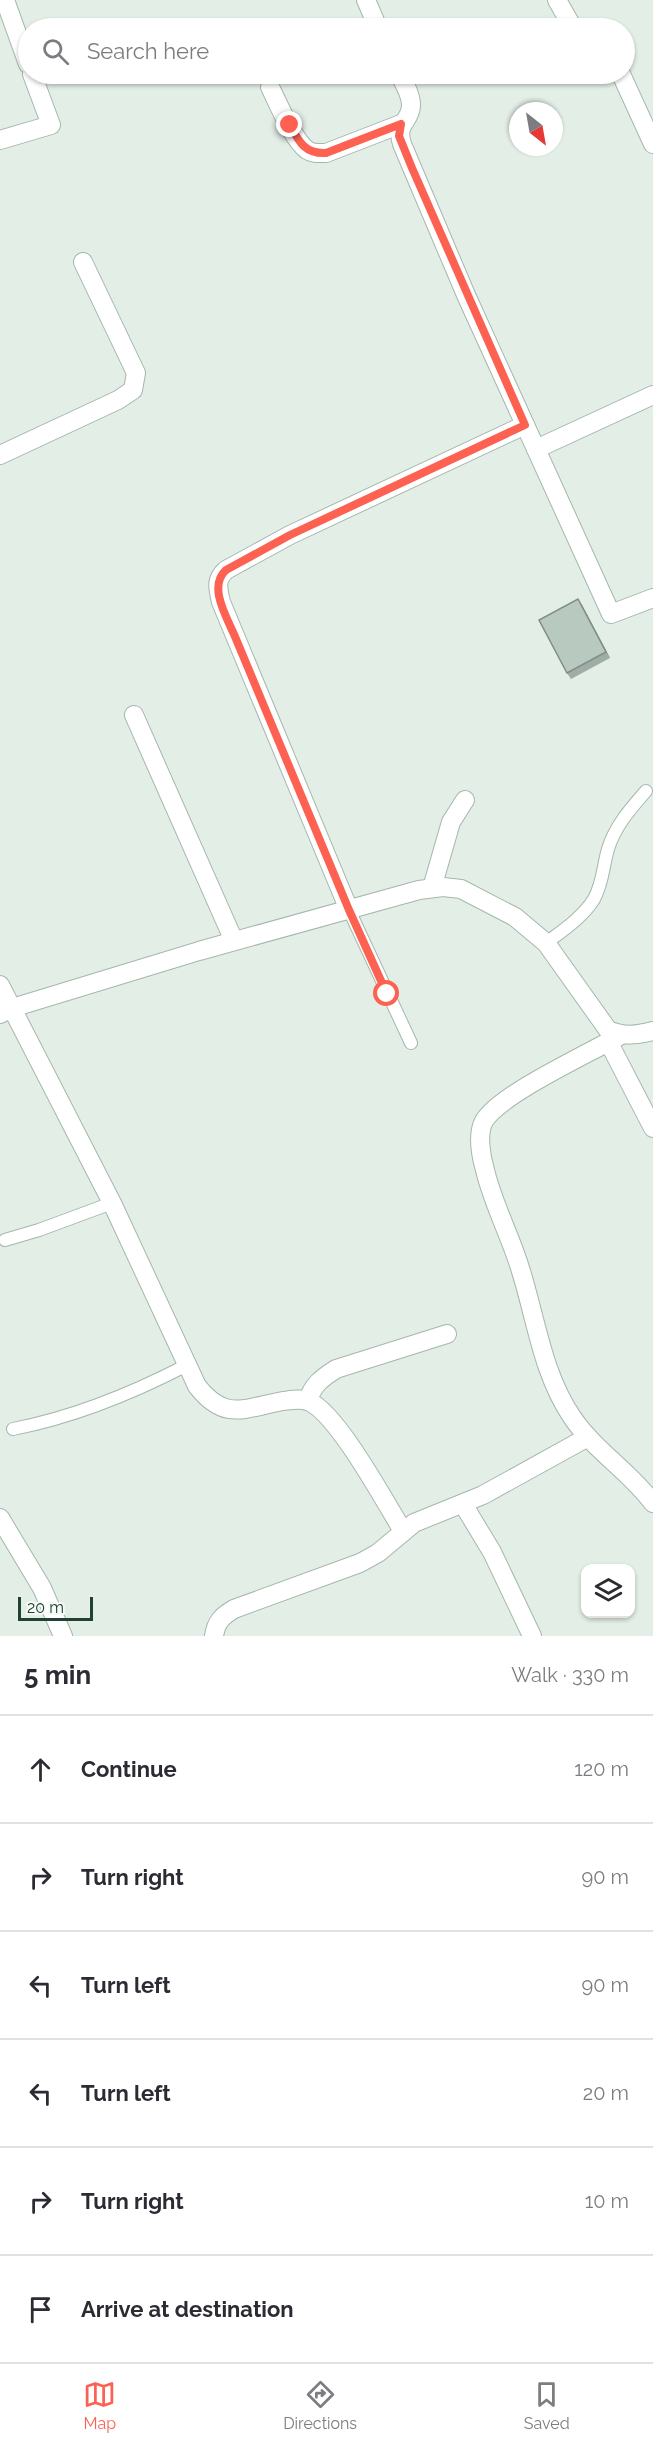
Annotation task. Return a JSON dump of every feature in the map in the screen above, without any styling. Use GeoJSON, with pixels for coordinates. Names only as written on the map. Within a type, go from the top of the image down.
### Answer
{"type":"FeatureCollection","features":[{"type":"Feature","properties":{"kind":"street"},"geometry":{"type":"LineString","coordinates":[[5,0],[18,36]]}},
{"type":"Feature","properties":{"kind":"street"},"geometry":{"type":"LineString","coordinates":[[366,0],[374,18]]}},
{"type":"Feature","properties":{"kind":"street"},"geometry":{"type":"LineString","coordinates":[[557,0],[567,18]]}},
{"type":"Feature","properties":{"kind":"street"},"geometry":{"type":"LineString","coordinates":[[0,140],[51,125],[36,84]]}},
{"type":"Feature","properties":{"kind":"street"},"geometry":{"type":"LineString","coordinates":[[270,87],[299,141],[306,149],[315,153],[326,153],[401,124],[408,116],[411,106],[410,96],[404,84]]}},
{"type":"Feature","properties":{"kind":"street"},"geometry":{"type":"LineString","coordinates":[[627,84],[647,118],[653,144]]}},
{"type":"Feature","properties":{"kind":"street"},"geometry":{"type":"LineString","coordinates":[[401,124],[399,136],[414,173],[611,614],[653,598]]}},
{"type":"Feature","properties":{"kind":"street"},"geometry":{"type":"LineString","coordinates":[[0,455],[118,400],[133,390],[136,373],[83,262]]}},
{"type":"Feature","properties":{"kind":"street"},"geometry":{"type":"LineString","coordinates":[[536,449],[653,395]]}},
{"type":"Feature","properties":{"kind":"street"},"geometry":{"type":"LineString","coordinates":[[349,910],[221,602],[217,584],[220,576],[226,570],[290,535],[525,425]]}},
{"type":"Feature","properties":{"kind":"street"},"geometry":{"type":"LineString","coordinates":[[134,715],[234,941]]}},
{"type":"Feature","properties":{"kind":"street"},"geometry":{"type":"LineString","coordinates":[[432,888],[451,822],[465,800]]}},
{"type":"Feature","properties":{"kind":"street"},"geometry":{"type":"LineString","coordinates":[[6,1011],[234,941],[349,910],[442,886],[461,889],[515,917],[546,943],[615,1039],[653,1128]]}},
{"type":"Feature","properties":{"kind":"street"},"geometry":{"type":"LineString","coordinates":[[0,985],[6,1011],[112,1203],[187,1365],[209,1401],[224,1409],[241,1409],[292,1400],[308,1401],[322,1409],[338,1428],[403,1531]]}},
{"type":"Feature","properties":{"kind":"street"},"geometry":{"type":"LineString","coordinates":[[653,1031],[615,1039],[508,1098],[491,1111],[482,1124],[480,1144],[484,1170],[519,1265],[548,1368],[559,1396],[573,1419],[588,1437],[632,1479],[653,1503]]}},
{"type":"Feature","properties":{"kind":"street"},"geometry":{"type":"LineString","coordinates":[[308,1401],[311,1390],[321,1379],[336,1369],[447,1334]]}},
{"type":"Feature","properties":{"kind":"street"},"geometry":{"type":"LineString","coordinates":[[214,1636],[215,1626],[223,1616],[234,1609],[360,1563],[378,1553],[403,1531],[429,1516],[463,1504],[588,1437]]}},
{"type":"Feature","properties":{"kind":"street"},"geometry":{"type":"LineString","coordinates":[[463,1504],[492,1552],[532,1636]]}},
{"type":"Feature","properties":{"kind":"street"},"geometry":{"type":"LineString","coordinates":[[0,1518],[42,1588],[63,1636]]}},
{"type":"Feature","properties":{"kind":"lane"},"geometry":{"type":"LineString","coordinates":[[546,943],[592,902],[599,889],[608,848],[616,830],[646,791]]}},
{"type":"Feature","properties":{"kind":"lane"},"geometry":{"type":"LineString","coordinates":[[349,910],[411,1043]]}},
{"type":"Feature","properties":{"kind":"lane"},"geometry":{"type":"LineString","coordinates":[[5,1240],[112,1203]]}},
{"type":"Feature","properties":{"kind":"lane"},"geometry":{"type":"LineString","coordinates":[[13,1429],[69,1417],[154,1382],[187,1365]]}},
{"type":"Feature","properties":{"kind":"building"},"geometry":{"type":"Polygon","coordinates":[[[578,599],[606,652],[567,673],[539,620],[578,599]]]}},
{"type":"Feature","properties":{"kind":"route"},"geometry":{"type":"LineString","coordinates":[[290,125],[306,149],[315,153],[326,153],[401,124],[399,136],[402,144],[466,295],[525,425],[290,535],[226,570],[220,576],[217,584],[221,602],[236,639],[363,943],[387,994]]}}]}
